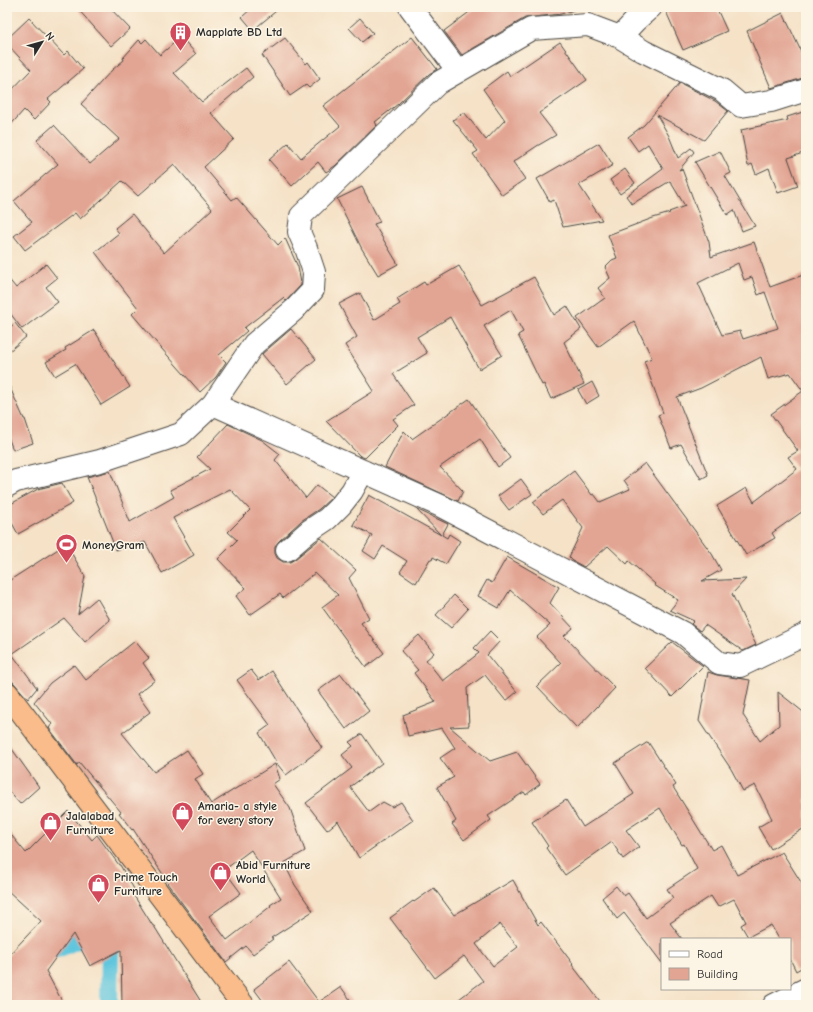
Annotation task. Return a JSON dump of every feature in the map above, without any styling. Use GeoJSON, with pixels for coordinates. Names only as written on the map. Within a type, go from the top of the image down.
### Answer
{"type":"FeatureCollection","features":[{"type":"Feature","properties":{"kind":"highway"},"geometry":{"type":"LineString","coordinates":[[7,693],[243,1005]]}},
{"type":"Feature","properties":{"kind":"street"},"geometry":{"type":"LineString","coordinates":[[410,7],[458,71]]}},
{"type":"Feature","properties":{"kind":"street"},"geometry":{"type":"LineString","coordinates":[[620,37],[651,7]]}},
{"type":"Feature","properties":{"kind":"street"},"geometry":{"type":"LineString","coordinates":[[7,486],[16,481],[100,461],[180,434],[213,404],[254,344],[294,310],[313,290],[314,272],[299,232],[301,216],[438,83],[531,29],[588,25],[620,37],[644,51],[722,90],[741,106],[771,101],[806,90]]}},
{"type":"Feature","properties":{"kind":"street"},"geometry":{"type":"LineString","coordinates":[[213,404],[441,506],[683,633],[719,663],[740,666],[806,634]]}},
{"type":"Feature","properties":{"kind":"street"},"geometry":{"type":"LineString","coordinates":[[287,550],[309,531],[327,519],[341,505],[352,492],[363,471]]}},
{"type":"Feature","properties":{"kind":"street"},"geometry":{"type":"LineString","coordinates":[[774,1005],[806,989]]}},
{"type":"Feature","properties":{"kind":"building"},"geometry":{"type":"Polygon","coordinates":[[[76,7],[109,7],[130,29],[111,46],[76,7]]]}},
{"type":"Feature","properties":{"kind":"building"},"geometry":{"type":"Polygon","coordinates":[[[253,7],[281,7],[253,30],[242,17],[253,7]]]}},
{"type":"Feature","properties":{"kind":"building"},"geometry":{"type":"Polygon","coordinates":[[[476,7],[576,7],[577,9],[561,14],[525,18],[462,55],[444,31],[476,7]]]}},
{"type":"Feature","properties":{"kind":"building"},"geometry":{"type":"Polygon","coordinates":[[[664,7],[716,7],[727,31],[683,50],[664,7]]]}},
{"type":"Feature","properties":{"kind":"building"},"geometry":{"type":"Polygon","coordinates":[[[783,13],[806,62],[806,77],[771,88],[747,31],[783,13]]]}},
{"type":"Feature","properties":{"kind":"building"},"geometry":{"type":"Polygon","coordinates":[[[29,18],[64,55],[68,51],[83,69],[48,99],[51,102],[34,120],[24,110],[7,129],[7,95],[31,70],[7,44],[7,39],[29,18]]]}},
{"type":"Feature","properties":{"kind":"building"},"geometry":{"type":"Polygon","coordinates":[[[360,18],[373,33],[362,42],[349,28],[360,18]]]}},
{"type":"Feature","properties":{"kind":"building"},"geometry":{"type":"Polygon","coordinates":[[[181,37],[196,54],[174,73],[202,102],[246,68],[253,77],[211,113],[234,139],[204,167],[232,200],[236,197],[278,245],[285,238],[298,267],[301,283],[301,285],[286,301],[283,298],[244,328],[247,331],[219,355],[226,362],[216,377],[200,392],[132,314],[138,308],[95,252],[119,233],[115,228],[132,214],[164,253],[212,209],[174,164],[138,196],[122,181],[80,219],[75,213],[25,250],[14,236],[32,222],[14,201],[58,164],[37,140],[54,125],[90,164],[119,139],[81,104],[112,70],[124,60],[123,58],[139,40],[142,43],[146,39],[160,55],[181,37]]]}},
{"type":"Feature","properties":{"kind":"building"},"geometry":{"type":"Polygon","coordinates":[[[412,37],[437,69],[429,74],[398,104],[375,122],[377,125],[335,166],[326,172],[318,162],[292,186],[269,160],[288,143],[301,158],[340,126],[323,106],[412,37]]]}},
{"type":"Feature","properties":{"kind":"building"},"geometry":{"type":"Polygon","coordinates":[[[285,38],[306,64],[308,62],[320,79],[309,88],[306,85],[290,96],[262,55],[285,38]]]}},
{"type":"Feature","properties":{"kind":"building"},"geometry":{"type":"Polygon","coordinates":[[[560,42],[587,80],[539,113],[556,135],[513,162],[525,179],[502,195],[473,154],[478,151],[453,120],[464,112],[486,140],[505,120],[483,89],[507,71],[510,76],[560,42]]]}},
{"type":"Feature","properties":{"kind":"building"},"geometry":{"type":"Polygon","coordinates":[[[680,83],[715,101],[728,111],[704,140],[657,115],[669,136],[678,158],[691,148],[694,152],[679,170],[682,169],[709,242],[711,257],[754,242],[770,287],[806,274],[806,509],[772,533],[775,538],[746,555],[717,506],[746,488],[754,502],[797,469],[788,457],[798,451],[771,414],[803,391],[790,373],[768,379],[761,357],[701,388],[677,397],[708,475],[701,479],[681,444],[671,448],[658,415],[663,413],[644,361],[652,358],[634,321],[598,347],[577,318],[605,298],[598,288],[610,278],[605,267],[612,260],[617,258],[608,235],[670,213],[669,212],[685,206],[670,181],[632,204],[626,196],[663,169],[648,144],[638,151],[628,137],[644,125],[680,83]],[[738,263],[698,283],[722,335],[740,331],[743,339],[778,328],[765,292],[758,295],[752,277],[744,280],[738,263]]]}},
{"type":"Feature","properties":{"kind":"building"},"geometry":{"type":"Polygon","coordinates":[[[806,111],[806,152],[788,158],[798,186],[778,193],[769,168],[756,174],[752,164],[748,166],[741,130],[788,120],[787,117],[806,111]]]}},
{"type":"Feature","properties":{"kind":"building"},"geometry":{"type":"Polygon","coordinates":[[[599,143],[613,165],[579,185],[602,220],[563,227],[554,200],[550,202],[537,179],[599,143]]]}},
{"type":"Feature","properties":{"kind":"building"},"geometry":{"type":"Polygon","coordinates":[[[720,151],[731,173],[725,176],[755,226],[742,231],[734,210],[727,215],[695,162],[720,151]]]}},
{"type":"Feature","properties":{"kind":"building"},"geometry":{"type":"Polygon","coordinates":[[[625,169],[635,183],[620,194],[610,180],[625,169]]]}},
{"type":"Feature","properties":{"kind":"building"},"geometry":{"type":"Polygon","coordinates":[[[362,187],[380,222],[374,224],[398,264],[378,275],[362,249],[337,199],[362,187]]]}},
{"type":"Feature","properties":{"kind":"building"},"geometry":{"type":"Polygon","coordinates":[[[46,264],[57,278],[46,287],[58,302],[22,329],[7,309],[7,277],[16,288],[46,264]]]}},
{"type":"Feature","properties":{"kind":"building"},"geometry":{"type":"Polygon","coordinates":[[[459,266],[482,305],[534,277],[554,315],[567,306],[581,329],[564,342],[584,384],[551,399],[544,384],[542,385],[518,335],[523,332],[511,310],[484,326],[502,355],[479,369],[450,317],[417,337],[427,353],[393,374],[414,405],[393,419],[398,425],[365,458],[360,456],[326,421],[374,391],[345,345],[357,337],[339,304],[360,293],[374,320],[400,304],[397,299],[424,282],[426,285],[459,266]]]}},
{"type":"Feature","properties":{"kind":"building"},"geometry":{"type":"Polygon","coordinates":[[[15,323],[26,337],[7,353],[7,330],[15,323]]]}},
{"type":"Feature","properties":{"kind":"building"},"geometry":{"type":"Polygon","coordinates":[[[291,329],[316,359],[287,384],[262,354],[291,329]]]}},
{"type":"Feature","properties":{"kind":"building"},"geometry":{"type":"Polygon","coordinates":[[[94,330],[130,387],[101,405],[75,364],[55,376],[46,362],[94,330]]]}},
{"type":"Feature","properties":{"kind":"building"},"geometry":{"type":"Polygon","coordinates":[[[7,381],[25,419],[33,443],[13,450],[7,434],[7,381]]]}},
{"type":"Feature","properties":{"kind":"building"},"geometry":{"type":"Polygon","coordinates":[[[592,382],[599,396],[586,404],[578,390],[592,382]]]}},
{"type":"Feature","properties":{"kind":"building"},"geometry":{"type":"Polygon","coordinates":[[[469,399],[510,458],[498,467],[480,439],[440,467],[463,491],[458,501],[385,467],[404,431],[412,439],[469,399]]]}},
{"type":"Feature","properties":{"kind":"building"},"geometry":{"type":"Polygon","coordinates":[[[228,424],[262,440],[280,454],[275,460],[306,498],[317,485],[332,497],[319,509],[301,521],[279,541],[275,546],[275,553],[277,558],[283,562],[290,562],[321,538],[356,570],[349,578],[369,618],[361,623],[384,653],[366,667],[322,607],[338,595],[315,573],[283,598],[280,594],[250,615],[236,596],[246,588],[218,559],[237,540],[228,532],[250,510],[230,489],[173,518],[194,555],[162,573],[145,542],[116,550],[87,477],[110,471],[130,522],[174,497],[170,490],[210,469],[197,457],[228,424]]]}},
{"type":"Feature","properties":{"kind":"building"},"geometry":{"type":"Polygon","coordinates":[[[645,463],[712,554],[721,570],[702,581],[746,579],[732,594],[756,645],[743,651],[705,625],[700,631],[691,624],[694,621],[670,610],[678,600],[654,585],[655,584],[629,561],[627,564],[608,546],[584,567],[573,561],[569,557],[583,528],[562,500],[543,514],[533,502],[574,471],[592,495],[594,494],[600,502],[630,489],[624,480],[645,463]]]}},
{"type":"Feature","properties":{"kind":"building"},"geometry":{"type":"Polygon","coordinates":[[[521,479],[532,494],[509,510],[498,496],[521,479]]]}},
{"type":"Feature","properties":{"kind":"building"},"geometry":{"type":"Polygon","coordinates":[[[62,483],[73,503],[18,534],[7,514],[7,506],[38,489],[62,483]]]}},
{"type":"Feature","properties":{"kind":"building"},"geometry":{"type":"Polygon","coordinates":[[[369,495],[441,535],[416,509],[448,524],[442,535],[447,538],[449,534],[460,541],[446,564],[433,557],[432,560],[430,559],[416,583],[400,572],[407,561],[383,546],[375,559],[363,551],[372,535],[353,525],[369,495]]]}},
{"type":"Feature","properties":{"kind":"building"},"geometry":{"type":"Polygon","coordinates":[[[66,544],[85,576],[78,614],[97,598],[110,620],[85,642],[64,618],[12,654],[37,688],[28,699],[7,675],[7,582],[66,544]]]}},
{"type":"Feature","properties":{"kind":"building"},"geometry":{"type":"Polygon","coordinates":[[[507,557],[559,587],[550,603],[573,628],[564,636],[615,688],[577,728],[537,686],[561,663],[537,637],[550,625],[510,590],[499,608],[478,596],[487,580],[492,583],[507,557]]]}},
{"type":"Feature","properties":{"kind":"building"},"geometry":{"type":"Polygon","coordinates":[[[454,595],[468,609],[451,628],[436,615],[454,595]]]}},
{"type":"Feature","properties":{"kind":"building"},"geometry":{"type":"Polygon","coordinates":[[[490,631],[500,641],[487,655],[517,692],[506,701],[485,675],[467,688],[469,726],[450,727],[490,761],[517,752],[540,784],[526,795],[524,792],[488,816],[491,820],[464,840],[452,824],[456,821],[437,787],[454,777],[440,758],[455,748],[442,728],[408,736],[403,715],[436,702],[414,673],[418,670],[401,651],[419,635],[434,653],[426,660],[443,681],[479,653],[474,648],[490,631]]]}},
{"type":"Feature","properties":{"kind":"building"},"geometry":{"type":"Polygon","coordinates":[[[135,641],[149,658],[143,663],[155,680],[137,694],[150,712],[122,733],[154,772],[187,750],[203,774],[195,779],[211,804],[275,764],[280,779],[273,784],[290,808],[305,851],[284,863],[295,885],[313,911],[271,938],[273,939],[253,954],[246,946],[226,962],[167,883],[168,882],[133,829],[132,830],[119,813],[121,812],[79,762],[77,765],[49,728],[52,724],[34,702],[50,683],[74,665],[86,680],[135,641]],[[251,850],[224,870],[241,893],[209,916],[227,940],[271,906],[270,905],[281,898],[251,850]]]}},
{"type":"Feature","properties":{"kind":"building"},"geometry":{"type":"Polygon","coordinates":[[[672,642],[703,666],[672,697],[645,668],[672,642]]]}},
{"type":"Feature","properties":{"kind":"building"},"geometry":{"type":"Polygon","coordinates":[[[251,670],[259,680],[272,671],[322,748],[286,775],[278,765],[259,733],[270,725],[237,680],[251,670]]]}},
{"type":"Feature","properties":{"kind":"building"},"geometry":{"type":"Polygon","coordinates":[[[708,672],[717,675],[750,680],[743,715],[760,741],[779,725],[778,692],[806,716],[806,827],[771,849],[758,827],[772,819],[755,785],[743,791],[731,769],[699,721],[708,672]]]}},
{"type":"Feature","properties":{"kind":"building"},"geometry":{"type":"Polygon","coordinates":[[[341,674],[369,711],[346,729],[318,691],[341,674]]]}},
{"type":"Feature","properties":{"kind":"building"},"geometry":{"type":"Polygon","coordinates":[[[362,734],[382,763],[350,787],[369,812],[383,802],[392,807],[401,802],[413,820],[359,858],[338,821],[327,830],[306,803],[352,768],[342,755],[353,746],[349,742],[362,734]]]}},
{"type":"Feature","properties":{"kind":"building"},"geometry":{"type":"Polygon","coordinates":[[[7,742],[39,787],[20,804],[7,789],[7,742]]]}},
{"type":"Feature","properties":{"kind":"building"},"geometry":{"type":"Polygon","coordinates":[[[648,742],[676,785],[673,787],[712,850],[721,845],[737,875],[782,852],[806,890],[806,965],[796,971],[791,961],[791,938],[778,938],[771,925],[748,937],[741,925],[746,922],[734,899],[718,907],[711,896],[670,923],[681,938],[661,938],[661,962],[624,913],[617,919],[602,898],[616,886],[624,896],[628,893],[646,918],[673,898],[667,889],[697,869],[684,844],[682,845],[660,808],[626,830],[639,847],[623,859],[612,842],[565,875],[546,848],[548,846],[532,822],[566,800],[583,827],[634,794],[615,763],[648,742]]]}},
{"type":"Feature","properties":{"kind":"building"},"geometry":{"type":"Polygon","coordinates":[[[68,811],[92,840],[97,835],[120,865],[134,889],[131,891],[203,1005],[122,1005],[121,950],[90,966],[73,934],[46,971],[64,1005],[7,1005],[7,957],[41,921],[7,890],[7,830],[26,853],[68,811]]]}},
{"type":"Feature","properties":{"kind":"building"},"geometry":{"type":"Polygon","coordinates":[[[513,880],[538,925],[541,922],[603,1005],[451,1005],[483,981],[464,956],[435,978],[390,918],[434,888],[454,915],[513,880]],[[500,924],[476,944],[493,966],[518,947],[500,924]]]}},
{"type":"Feature","properties":{"kind":"building"},"geometry":{"type":"Polygon","coordinates":[[[289,962],[319,1002],[341,987],[354,1005],[266,1005],[254,989],[289,962]]]}},
{"type":"Feature","properties":{"kind":"waterway"},"geometry":{"type":"LineString","coordinates":[[50,935],[57,949],[102,929],[110,952],[109,1005]]}},
{"type":"Feature","properties":{"kind":"place","name":"Mapplate BD Ltd"},"geometry":{"type":"Point","coordinates":[181,52]}},
{"type":"Feature","properties":{"kind":"place","name":"MoneyGram"},"geometry":{"type":"Point","coordinates":[67,564]}},
{"type":"Feature","properties":{"kind":"place","name":"Amaria- a style for every story"},"geometry":{"type":"Point","coordinates":[183,832]}},
{"type":"Feature","properties":{"kind":"place","name":"Jalalabad Furniture"},"geometry":{"type":"Point","coordinates":[50,842]}},
{"type":"Feature","properties":{"kind":"place","name":"Abid Furniture World"},"geometry":{"type":"Point","coordinates":[221,892]}},
{"type":"Feature","properties":{"kind":"place","name":"Prime Touch Furniture"},"geometry":{"type":"Point","coordinates":[99,904]}}]}
